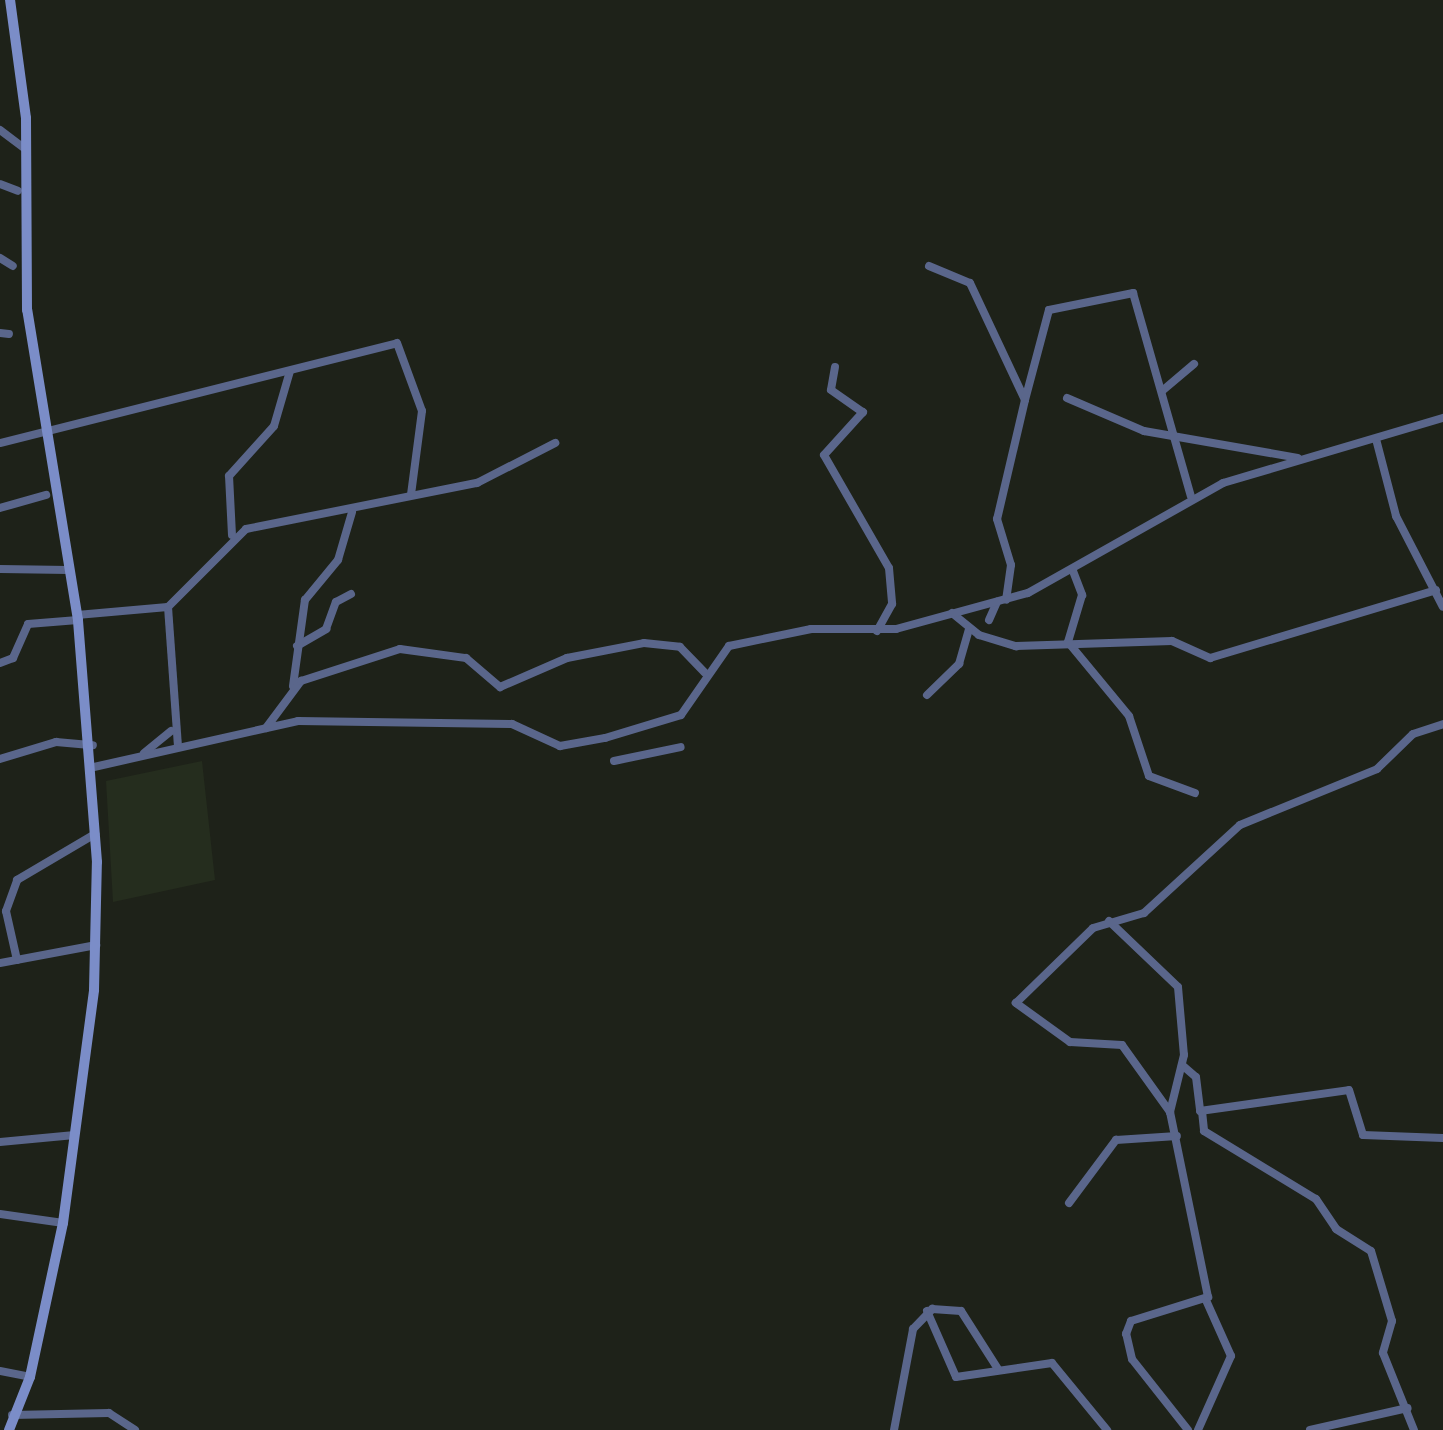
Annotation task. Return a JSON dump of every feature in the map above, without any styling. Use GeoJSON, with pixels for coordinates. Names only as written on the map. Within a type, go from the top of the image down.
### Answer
{"type":"FeatureCollection","features":[{"type":"Feature","properties":{"kind":"main road"},"geometry":{"type":"LineString","coordinates":[[9,0],[25,149],[24,266],[42,430],[78,617],[93,745],[96,834],[96,945],[76,1135],[63,1223],[30,1377],[9,1430]]}},
{"type":"Feature","properties":{"kind":"street"},"geometry":{"type":"LineString","coordinates":[[0,2],[9,0]]}},
{"type":"Feature","properties":{"kind":"street"},"geometry":{"type":"LineString","coordinates":[[0,130],[25,149]]}},
{"type":"Feature","properties":{"kind":"street"},"geometry":{"type":"LineString","coordinates":[[0,184],[18,191]]}},
{"type":"Feature","properties":{"kind":"street"},"geometry":{"type":"LineString","coordinates":[[0,258],[12,266]]}},
{"type":"Feature","properties":{"kind":"street"},"geometry":{"type":"LineString","coordinates":[[929,266],[970,283],[1025,400]]}},
{"type":"Feature","properties":{"kind":"street"},"geometry":{"type":"LineString","coordinates":[[989,620],[1002,601],[1011,564],[997,520],[1049,310],[1126,291],[1142,303],[1192,496]]}},
{"type":"Feature","properties":{"kind":"street"},"geometry":{"type":"LineString","coordinates":[[0,444],[42,430],[399,345],[422,410],[411,494]]}},
{"type":"Feature","properties":{"kind":"street"},"geometry":{"type":"LineString","coordinates":[[1162,391],[1194,364]]}},
{"type":"Feature","properties":{"kind":"street"},"geometry":{"type":"LineString","coordinates":[[835,366],[831,390],[862,412],[824,455],[889,568],[892,604],[877,631]]}},
{"type":"Feature","properties":{"kind":"street"},"geometry":{"type":"LineString","coordinates":[[232,536],[229,476],[274,426],[290,370]]}},
{"type":"Feature","properties":{"kind":"street"},"geometry":{"type":"LineString","coordinates":[[1068,398],[1178,440],[1304,459]]}},
{"type":"Feature","properties":{"kind":"street"},"geometry":{"type":"LineString","coordinates":[[293,688],[400,649],[466,658],[508,687],[609,648],[662,644],[689,654],[716,656],[799,631],[877,631],[1002,601],[1072,570],[1192,496],[1443,418]]}},
{"type":"Feature","properties":{"kind":"street"},"geometry":{"type":"LineString","coordinates":[[1376,439],[1396,516],[1443,606]]}},
{"type":"Feature","properties":{"kind":"street"},"geometry":{"type":"LineString","coordinates":[[0,663],[14,658],[28,624],[168,607],[232,536],[288,526],[310,510],[352,512],[411,494],[493,478],[555,443]]}},
{"type":"Feature","properties":{"kind":"street"},"geometry":{"type":"LineString","coordinates":[[0,508],[46,495]]}},
{"type":"Feature","properties":{"kind":"street"},"geometry":{"type":"LineString","coordinates":[[266,728],[293,688],[305,600],[338,560],[352,512]]}},
{"type":"Feature","properties":{"kind":"street"},"geometry":{"type":"LineString","coordinates":[[0,570],[69,570]]}},
{"type":"Feature","properties":{"kind":"street"},"geometry":{"type":"LineString","coordinates":[[1068,642],[1082,596],[1072,570]]}},
{"type":"Feature","properties":{"kind":"street"},"geometry":{"type":"LineString","coordinates":[[952,613],[969,630],[1026,647],[1068,642],[1172,641],[1219,657],[1436,590]]}},
{"type":"Feature","properties":{"kind":"street"},"geometry":{"type":"LineString","coordinates":[[297,646],[326,629],[336,602],[351,594]]}},
{"type":"Feature","properties":{"kind":"street"},"geometry":{"type":"LineString","coordinates":[[168,607],[178,747]]}},
{"type":"Feature","properties":{"kind":"street"},"geometry":{"type":"LineString","coordinates":[[926,695],[959,664],[969,630]]}},
{"type":"Feature","properties":{"kind":"street"},"geometry":{"type":"LineString","coordinates":[[1068,642],[1129,716],[1149,776],[1195,793]]}},
{"type":"Feature","properties":{"kind":"street"},"geometry":{"type":"LineString","coordinates":[[689,654],[705,673]]}},
{"type":"Feature","properties":{"kind":"street"},"geometry":{"type":"LineString","coordinates":[[94,767],[266,728],[512,724],[570,744],[681,715],[716,656]]}},
{"type":"Feature","properties":{"kind":"street"},"geometry":{"type":"LineString","coordinates":[[1198,1430],[1231,1356],[1206,1300],[1170,1112],[1122,1045],[1070,1042],[1016,1005],[1109,921],[1144,913],[1246,822],[1377,769],[1413,734],[1443,724]]}},
{"type":"Feature","properties":{"kind":"street"},"geometry":{"type":"LineString","coordinates":[[136,758],[171,731]]}},
{"type":"Feature","properties":{"kind":"street"},"geometry":{"type":"LineString","coordinates":[[0,758],[49,743],[93,745]]}},
{"type":"Feature","properties":{"kind":"street"},"geometry":{"type":"LineString","coordinates":[[614,761],[681,747]]}},
{"type":"Feature","properties":{"kind":"street"},"geometry":{"type":"LineString","coordinates":[[17,960],[6,915],[17,880],[96,834]]}},
{"type":"Feature","properties":{"kind":"street"},"geometry":{"type":"LineString","coordinates":[[1109,921],[1178,987],[1182,1065],[1170,1112]]}},
{"type":"Feature","properties":{"kind":"street"},"geometry":{"type":"LineString","coordinates":[[2,965],[96,945]]}},
{"type":"Feature","properties":{"kind":"street"},"geometry":{"type":"LineString","coordinates":[[1182,1065],[1196,1078],[1204,1131],[1316,1200],[1336,1229],[1370,1250],[1392,1320],[1383,1354],[1414,1430]]}},
{"type":"Feature","properties":{"kind":"street"},"geometry":{"type":"LineString","coordinates":[[1202,1111],[1350,1090],[1363,1136],[1443,1138]]}},
{"type":"Feature","properties":{"kind":"street"},"geometry":{"type":"LineString","coordinates":[[0,1142],[76,1135]]}},
{"type":"Feature","properties":{"kind":"street"},"geometry":{"type":"LineString","coordinates":[[1069,1203],[1116,1140],[1177,1136]]}},
{"type":"Feature","properties":{"kind":"street"},"geometry":{"type":"LineString","coordinates":[[0,1214],[63,1223]]}},
{"type":"Feature","properties":{"kind":"street"},"geometry":{"type":"LineString","coordinates":[[1188,1430],[1132,1359],[1126,1326],[1206,1300]]}},
{"type":"Feature","properties":{"kind":"street"},"geometry":{"type":"LineString","coordinates":[[894,1430],[901,1368],[928,1311],[947,1304],[961,1311],[998,1369]]}},
{"type":"Feature","properties":{"kind":"street"},"geometry":{"type":"LineString","coordinates":[[928,1311],[956,1377],[1052,1363],[1107,1430]]}},
{"type":"Feature","properties":{"kind":"street"},"geometry":{"type":"LineString","coordinates":[[0,1371],[30,1377]]}},
{"type":"Feature","properties":{"kind":"street"},"geometry":{"type":"LineString","coordinates":[[1310,1430],[1408,1408]]}},
{"type":"Feature","properties":{"kind":"street"},"geometry":{"type":"LineString","coordinates":[[12,1415],[109,1413],[135,1430]]}},
{"type":"Feature","properties":{"kind":"shaded area"},"geometry":{"type":"Polygon","coordinates":[[[202,761],[215,880],[113,902],[106,781],[202,761]]]}}]}
